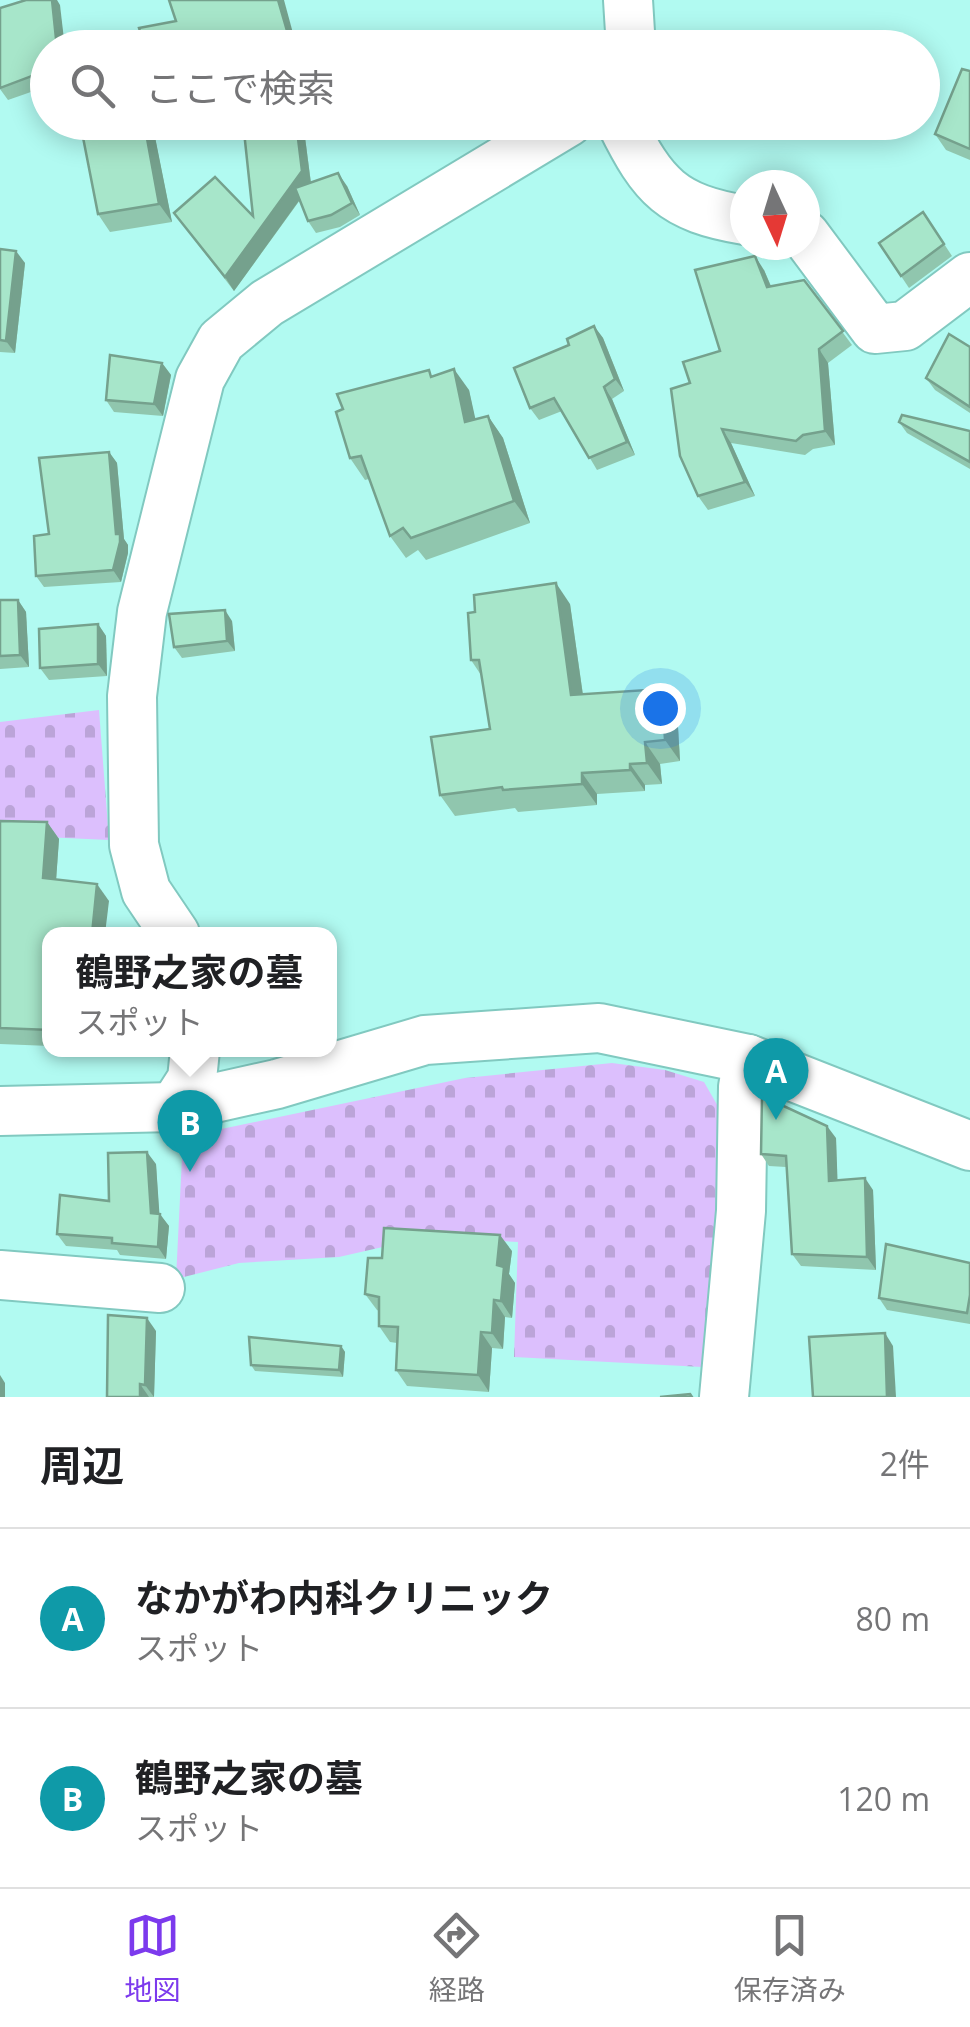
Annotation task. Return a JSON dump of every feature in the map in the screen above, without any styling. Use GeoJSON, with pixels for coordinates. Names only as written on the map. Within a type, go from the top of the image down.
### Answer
{"type":"FeatureCollection","features":[{"type":"Feature","properties":{"kind":"street"},"geometry":{"type":"LineString","coordinates":[[628,0],[629,30]]}},
{"type":"Feature","properties":{"kind":"street"},"geometry":{"type":"LineString","coordinates":[[170,927],[146,891],[134,845],[132,696],[142,612],[200,379],[221,342],[267,302],[538,140]]}},
{"type":"Feature","properties":{"kind":"street"},"geometry":{"type":"LineString","coordinates":[[631,140],[653,180],[678,202],[730,216]]}},
{"type":"Feature","properties":{"kind":"street"},"geometry":{"type":"LineString","coordinates":[[820,255],[875,329],[904,326],[970,277]]}},
{"type":"Feature","properties":{"kind":"street"},"geometry":{"type":"LineString","coordinates":[[340,1055],[425,1040],[598,1028],[748,1059],[970,1146]]}},
{"type":"Feature","properties":{"kind":"street"},"geometry":{"type":"LineString","coordinates":[[174,1107],[192,1079],[194,1057]]}},
{"type":"Feature","properties":{"kind":"street"},"geometry":{"type":"LineString","coordinates":[[0,1111],[174,1107],[277,1084],[336,1057]]}},
{"type":"Feature","properties":{"kind":"street"},"geometry":{"type":"LineString","coordinates":[[724,1397],[748,1059]]}},
{"type":"Feature","properties":{"kind":"street"},"geometry":{"type":"LineString","coordinates":[[0,1275],[160,1288]]}},
{"type":"Feature","properties":{"kind":"green space"},"geometry":{"type":"Polygon","coordinates":[[[99,710],[109,840],[0,835],[0,722],[99,710]]]}},
{"type":"Feature","properties":{"kind":"green space"},"geometry":{"type":"Polygon","coordinates":[[[612,1063],[665,1070],[704,1082],[727,1122],[721,1368],[514,1357],[518,1242],[393,1236],[387,1246],[339,1257],[239,1263],[176,1279],[183,1137],[465,1078],[612,1063]]]}},
{"type":"Feature","properties":{"kind":"building"},"geometry":{"type":"Polygon","coordinates":[[[26,0],[52,0],[55,30],[30,30],[30,77],[0,88],[0,8],[26,0]]]}},
{"type":"Feature","properties":{"kind":"building"},"geometry":{"type":"Polygon","coordinates":[[[169,0],[278,0],[287,30],[139,28],[176,21],[169,0]]]}},
{"type":"Feature","properties":{"kind":"building"},"geometry":{"type":"Polygon","coordinates":[[[962,69],[970,71],[970,149],[940,136],[940,122],[962,69]]]}},
{"type":"Feature","properties":{"kind":"building"},"geometry":{"type":"Polygon","coordinates":[[[84,140],[147,140],[159,204],[98,214],[84,140]]]}},
{"type":"Feature","properties":{"kind":"building"},"geometry":{"type":"Polygon","coordinates":[[[245,140],[298,140],[302,171],[225,277],[174,213],[215,177],[253,216],[245,140]]]}},
{"type":"Feature","properties":{"kind":"building"},"geometry":{"type":"Polygon","coordinates":[[[338,173],[352,203],[331,215],[308,221],[295,188],[338,173]]]}},
{"type":"Feature","properties":{"kind":"building"},"geometry":{"type":"Polygon","coordinates":[[[923,212],[944,244],[901,276],[879,243],[923,212]]]}},
{"type":"Feature","properties":{"kind":"building"},"geometry":{"type":"Polygon","coordinates":[[[0,249],[16,251],[6,341],[0,340],[0,249]]]}},
{"type":"Feature","properties":{"kind":"building"},"geometry":{"type":"Polygon","coordinates":[[[757,260],[767,287],[804,280],[843,331],[819,349],[825,431],[803,435],[796,441],[722,429],[745,482],[698,496],[680,456],[671,389],[690,383],[683,362],[720,351],[695,270],[757,260]]]}},
{"type":"Feature","properties":{"kind":"building"},"geometry":{"type":"Polygon","coordinates":[[[594,326],[615,379],[604,387],[627,442],[589,458],[554,398],[530,408],[514,368],[569,345],[567,339],[594,326]]]}},
{"type":"Feature","properties":{"kind":"building"},"geometry":{"type":"Polygon","coordinates":[[[949,334],[970,347],[970,407],[926,378],[949,334]]]}},
{"type":"Feature","properties":{"kind":"building"},"geometry":{"type":"Polygon","coordinates":[[[110,355],[162,363],[154,404],[106,400],[110,355]]]}},
{"type":"Feature","properties":{"kind":"building"},"geometry":{"type":"Polygon","coordinates":[[[454,369],[465,422],[488,416],[514,501],[411,538],[403,528],[390,536],[361,456],[350,458],[336,412],[343,409],[337,394],[429,370],[431,377],[454,369]]]}},
{"type":"Feature","properties":{"kind":"building"},"geometry":{"type":"Polygon","coordinates":[[[902,415],[970,431],[970,462],[899,422],[902,415]]]}},
{"type":"Feature","properties":{"kind":"building"},"geometry":{"type":"Polygon","coordinates":[[[109,452],[116,534],[120,534],[113,570],[36,576],[34,536],[49,534],[39,458],[109,452]]]}},
{"type":"Feature","properties":{"kind":"building"},"geometry":{"type":"Polygon","coordinates":[[[556,583],[571,695],[662,689],[665,740],[645,742],[647,763],[630,764],[630,770],[582,773],[582,784],[503,790],[502,787],[440,795],[431,737],[490,729],[479,660],[471,660],[468,613],[475,612],[474,595],[556,583]]]}},
{"type":"Feature","properties":{"kind":"building"},"geometry":{"type":"Polygon","coordinates":[[[0,600],[18,600],[20,655],[0,656],[0,600]]]}},
{"type":"Feature","properties":{"kind":"building"},"geometry":{"type":"Polygon","coordinates":[[[225,610],[227,641],[174,647],[169,614],[225,610]]]}},
{"type":"Feature","properties":{"kind":"building"},"geometry":{"type":"Polygon","coordinates":[[[98,624],[98,664],[40,668],[39,629],[98,624]]]}},
{"type":"Feature","properties":{"kind":"building"},"geometry":{"type":"Polygon","coordinates":[[[0,821],[47,822],[43,878],[97,884],[93,927],[42,927],[42,1030],[0,1028],[0,821]]]}},
{"type":"Feature","properties":{"kind":"building"},"geometry":{"type":"Polygon","coordinates":[[[762,1096],[827,1126],[829,1181],[865,1178],[867,1257],[792,1254],[786,1156],[761,1154],[762,1096]]]}},
{"type":"Feature","properties":{"kind":"building"},"geometry":{"type":"Polygon","coordinates":[[[147,1152],[151,1213],[160,1214],[158,1247],[112,1243],[112,1238],[57,1234],[60,1195],[109,1201],[108,1153],[147,1152]]]}},
{"type":"Feature","properties":{"kind":"building"},"geometry":{"type":"Polygon","coordinates":[[[384,1228],[500,1235],[497,1265],[504,1267],[501,1301],[494,1300],[492,1333],[481,1332],[478,1375],[396,1370],[398,1327],[379,1326],[379,1297],[365,1294],[368,1258],[382,1258],[384,1228]]]}},
{"type":"Feature","properties":{"kind":"building"},"geometry":{"type":"Polygon","coordinates":[[[886,1244],[970,1263],[967,1313],[879,1298],[886,1244]]]}},
{"type":"Feature","properties":{"kind":"building"},"geometry":{"type":"Polygon","coordinates":[[[108,1315],[147,1318],[145,1385],[140,1384],[140,1397],[107,1397],[108,1315]]]}},
{"type":"Feature","properties":{"kind":"building"},"geometry":{"type":"Polygon","coordinates":[[[885,1333],[887,1397],[813,1397],[809,1337],[885,1333]]]}},
{"type":"Feature","properties":{"kind":"building"},"geometry":{"type":"Polygon","coordinates":[[[249,1337],[341,1346],[339,1370],[251,1365],[249,1337]]]}},
{"type":"Feature","properties":{"kind":"place","name":"なかがわ内科クリニック"},"geometry":{"type":"Point","coordinates":[776,1120]}},
{"type":"Feature","properties":{"kind":"place","name":"鶴野之家の墓"},"geometry":{"type":"Point","coordinates":[190,1172]}}]}
